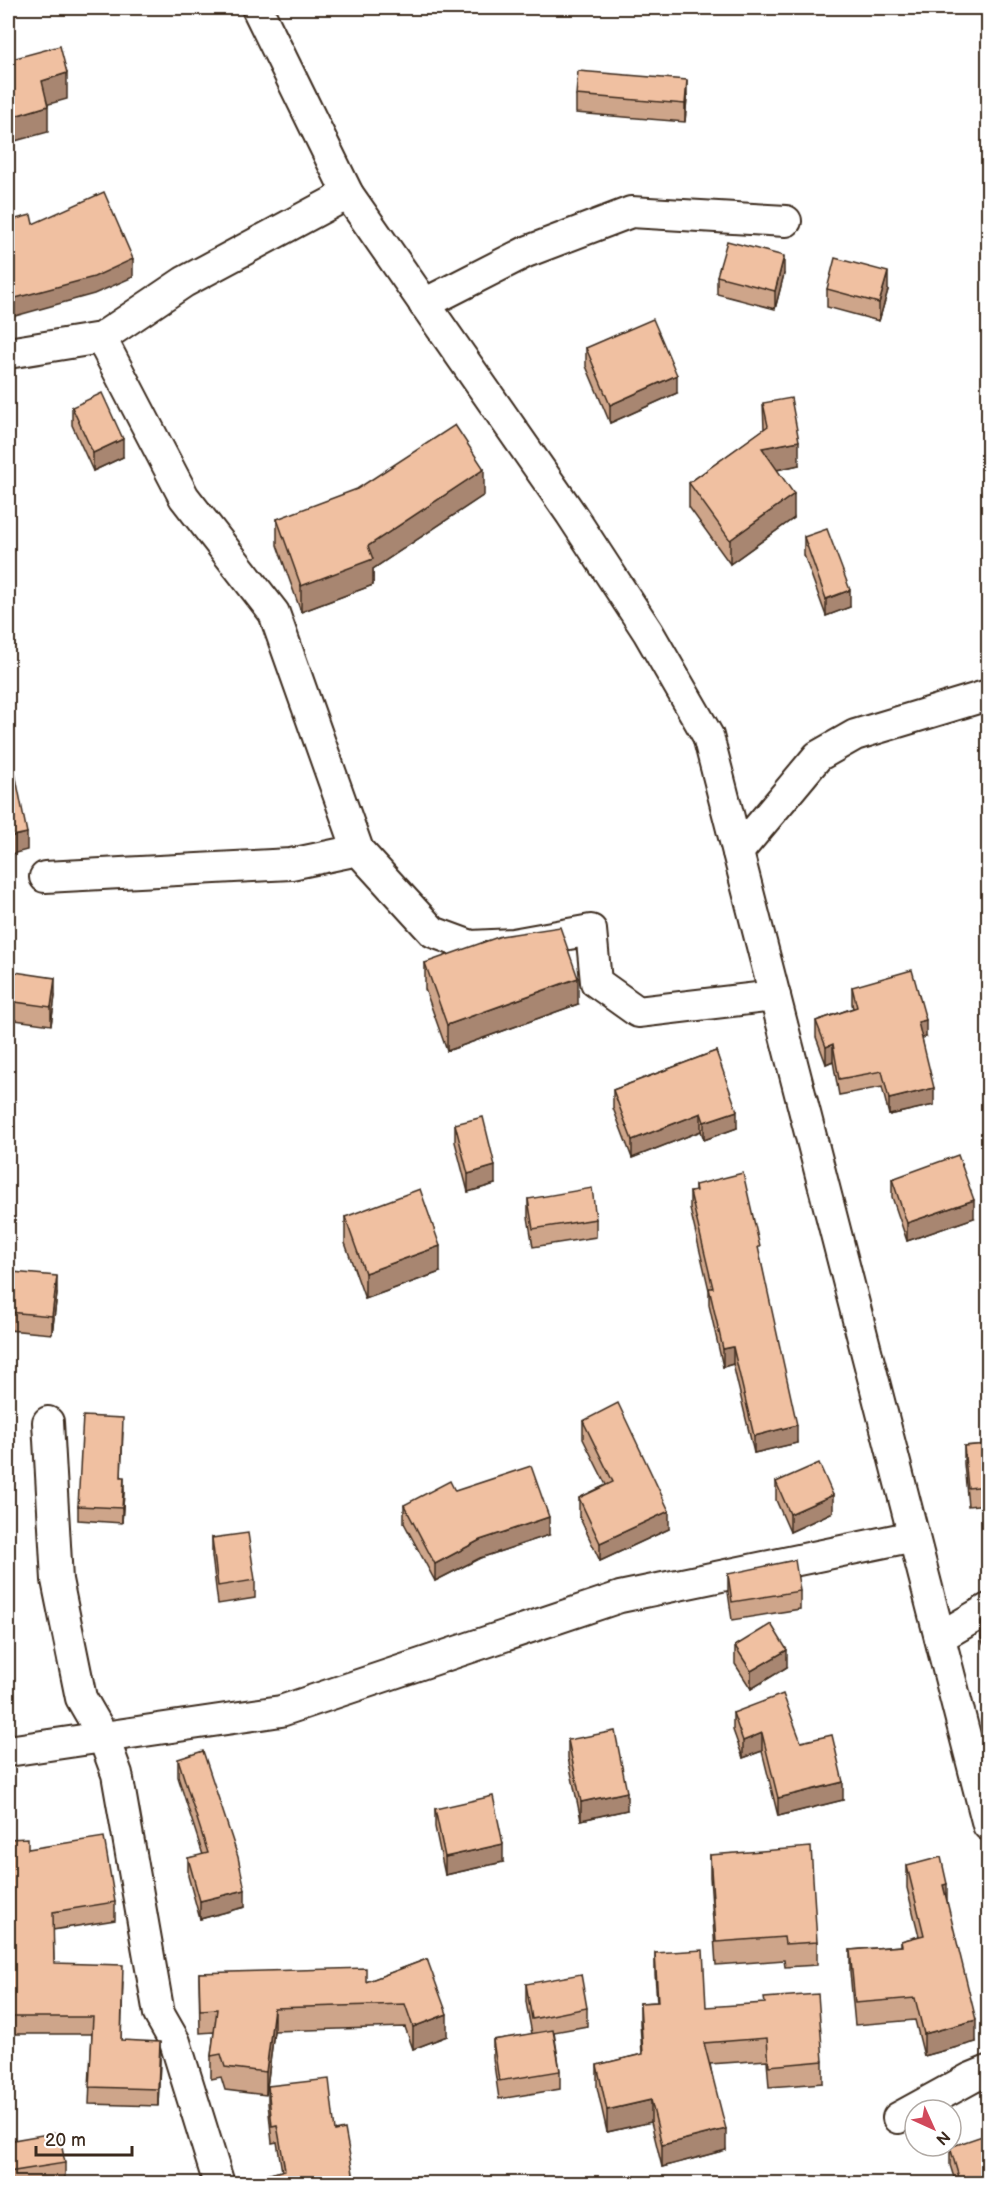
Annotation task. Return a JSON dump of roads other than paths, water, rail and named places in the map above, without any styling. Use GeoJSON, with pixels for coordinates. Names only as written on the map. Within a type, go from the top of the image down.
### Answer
{"type":"FeatureCollection","features":[{"type":"Feature","properties":{"kind":"street"},"geometry":{"type":"LineString","coordinates":[[257,8],[348,195],[571,514],[648,632],[708,736],[988,1825]]}},
{"type":"Feature","properties":{"kind":"street"},"geometry":{"type":"LineString","coordinates":[[8,353],[101,338],[184,282],[348,195]]}},
{"type":"Feature","properties":{"kind":"street"},"geometry":{"type":"LineString","coordinates":[[424,304],[526,252],[631,213],[786,221]]}},
{"type":"Feature","properties":{"kind":"street"},"geometry":{"type":"LineString","coordinates":[[101,338],[184,497],[274,613],[358,850],[433,932],[471,946],[513,944],[591,930],[596,982],[638,1012],[775,996]]}},
{"type":"Feature","properties":{"kind":"street"},"geometry":{"type":"LineString","coordinates":[[738,852],[818,756],[855,735],[988,695]]}},
{"type":"Feature","properties":{"kind":"street"},"geometry":{"type":"LineString","coordinates":[[45,877],[291,864],[358,850]]}},
{"type":"Feature","properties":{"kind":"street"},"geometry":{"type":"LineString","coordinates":[[48,1422],[57,1580],[81,1698],[104,1736],[117,1774],[159,2014],[175,2042],[219,2184]]}},
{"type":"Feature","properties":{"kind":"street"},"geometry":{"type":"LineString","coordinates":[[8,1751],[281,1711],[620,1597],[914,1536]]}},
{"type":"Feature","properties":{"kind":"street"},"geometry":{"type":"LineString","coordinates":[[940,1637],[988,1609]]}},
{"type":"Feature","properties":{"kind":"street"},"geometry":{"type":"LineString","coordinates":[[898,2118],[988,2071]]}}]}
